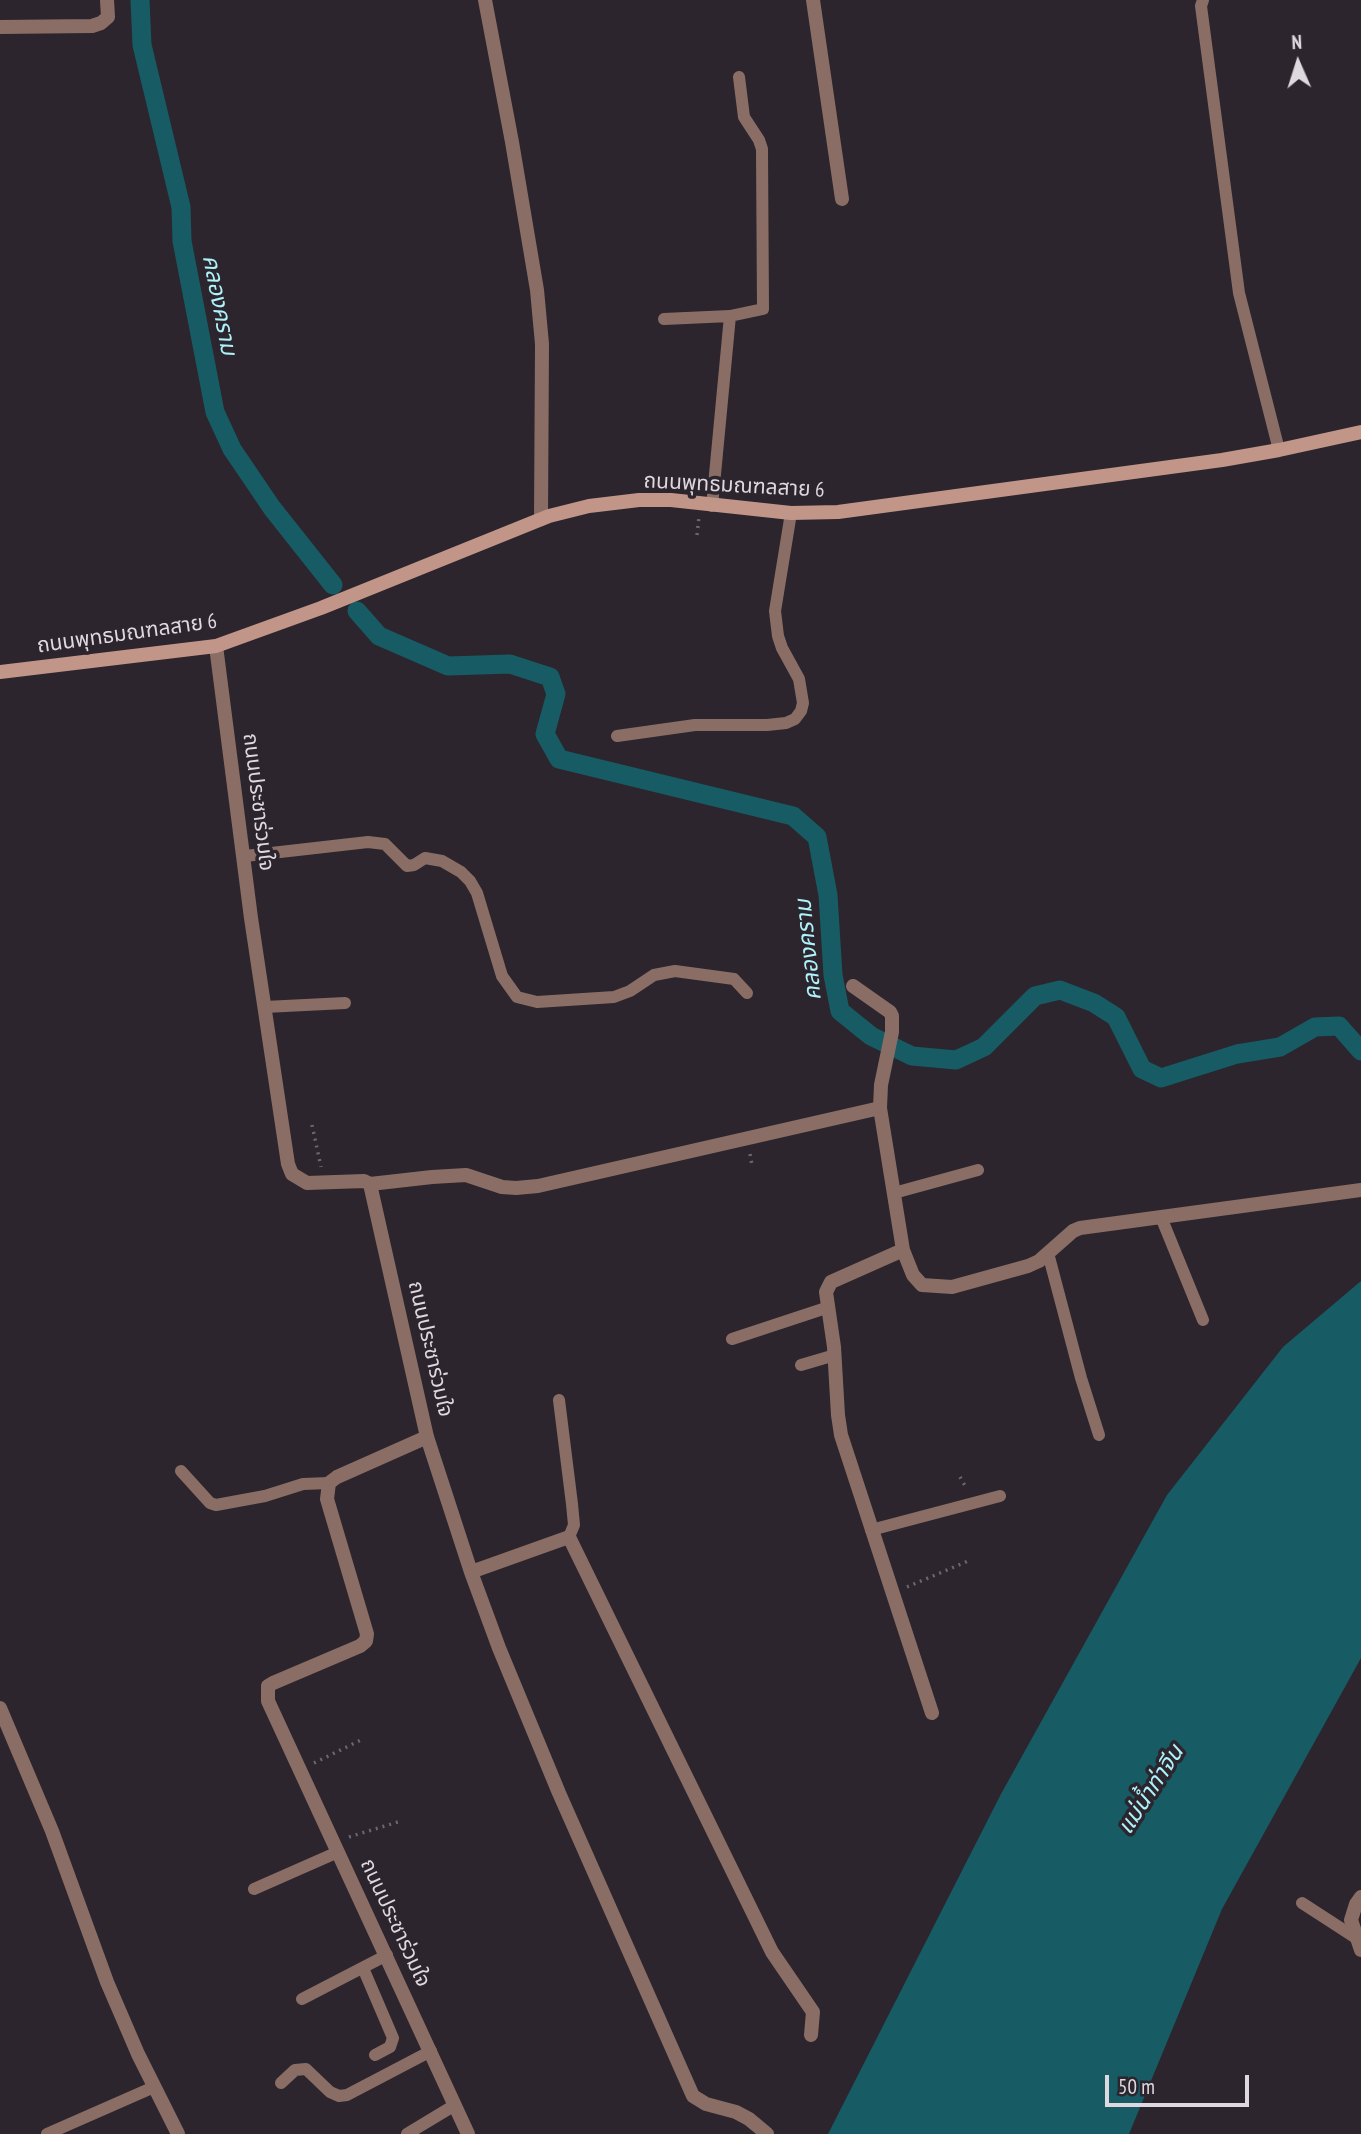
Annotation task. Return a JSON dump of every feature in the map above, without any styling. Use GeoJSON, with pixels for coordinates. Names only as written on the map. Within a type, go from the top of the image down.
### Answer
{"type":"FeatureCollection","features":[{"type":"Feature","properties":{"kind":"main road","name":"ถนนพุทธมณฑลสาย 6"},"geometry":{"type":"LineString","coordinates":[[0,673],[216,646],[321,608],[541,519],[589,506],[639,500],[671,500],[791,513],[838,512],[1279,450],[1361,432]]}},
{"type":"Feature","properties":{"kind":"street"},"geometry":{"type":"LineString","coordinates":[[0,27],[92,26],[107,17],[107,0]]}},
{"type":"Feature","properties":{"kind":"street"},"geometry":{"type":"LineString","coordinates":[[485,0],[537,290],[542,344],[541,519]]}},
{"type":"Feature","properties":{"kind":"street"},"geometry":{"type":"LineString","coordinates":[[813,0],[842,199]]}},
{"type":"Feature","properties":{"kind":"street","name":"ถนนประชาร่วมใจ"},"geometry":{"type":"LineString","coordinates":[[216,646],[251,918],[288,1164],[292,1174],[307,1183],[364,1181],[370,1184],[427,1437],[329,1483],[327,1499],[367,1634],[366,1640],[360,1646],[268,1686],[268,1701],[468,2134]]}},
{"type":"Feature","properties":{"kind":"street"},"geometry":{"type":"LineString","coordinates":[[853,986],[892,1016],[880,1108],[903,1250],[913,1275],[922,1285],[935,1287],[967,1284],[1028,1266],[1048,1254],[1080,1228],[1361,1190]]}},
{"type":"Feature","properties":{"kind":"street"},"geometry":{"type":"LineString","coordinates":[[370,1184],[466,1175],[502,1186],[538,1186],[880,1108]]}},
{"type":"Feature","properties":{"kind":"street"},"geometry":{"type":"LineString","coordinates":[[903,1250],[831,1282],[827,1292],[841,1435],[932,1713]]}},
{"type":"Feature","properties":{"kind":"street"},"geometry":{"type":"LineString","coordinates":[[427,1437],[471,1572],[559,1793],[694,2096],[706,2104],[736,2112],[767,2134]]}},
{"type":"Feature","properties":{"kind":"street"},"geometry":{"type":"LineString","coordinates":[[471,1572],[569,1538],[772,1952],[813,2012],[811,2035]]}},
{"type":"Feature","properties":{"kind":"street"},"geometry":{"type":"LineString","coordinates":[[0,1708],[52,1831],[107,1982],[178,2134]]}},
{"type":"Feature","properties":{"kind":"street"},"geometry":{"type":"LineString","coordinates":[[1358,1944],[1351,1920],[1361,1897]]}},
{"type":"Feature","properties":{"kind":"lane"},"geometry":{"type":"LineString","coordinates":[[1203,0],[1201,6],[1239,293],[1279,450]]}},
{"type":"Feature","properties":{"kind":"lane"},"geometry":{"type":"LineString","coordinates":[[664,319],[730,316],[755,313],[763,309],[762,149],[744,117],[739,77]]}},
{"type":"Feature","properties":{"kind":"lane"},"geometry":{"type":"LineString","coordinates":[[712,506],[730,316]]}},
{"type":"Feature","properties":{"kind":"lane"},"geometry":{"type":"LineString","coordinates":[[617,736],[695,725],[767,725],[795,719],[803,703],[799,679],[782,648],[775,611],[791,513]]}},
{"type":"Feature","properties":{"kind":"lane"},"geometry":{"type":"LineString","coordinates":[[245,856],[368,842],[385,845],[407,866],[425,858],[442,861],[471,881],[502,976],[516,997],[537,1002],[614,997],[630,991],[654,975],[675,971],[734,979],[747,993]]}},
{"type":"Feature","properties":{"kind":"lane"},"geometry":{"type":"LineString","coordinates":[[265,1007],[345,1003]]}},
{"type":"Feature","properties":{"kind":"lane"},"geometry":{"type":"LineString","coordinates":[[894,1193],[978,1170]]}},
{"type":"Feature","properties":{"kind":"lane"},"geometry":{"type":"LineString","coordinates":[[1161,1217],[1203,1320]]}},
{"type":"Feature","properties":{"kind":"lane"},"geometry":{"type":"LineString","coordinates":[[1048,1254],[1099,1435]]}},
{"type":"Feature","properties":{"kind":"lane"},"geometry":{"type":"LineString","coordinates":[[732,1339],[829,1307]]}},
{"type":"Feature","properties":{"kind":"lane"},"geometry":{"type":"LineString","coordinates":[[801,1365],[835,1355]]}},
{"type":"Feature","properties":{"kind":"lane"},"geometry":{"type":"LineString","coordinates":[[559,1400],[574,1525],[569,1538]]}},
{"type":"Feature","properties":{"kind":"lane"},"geometry":{"type":"LineString","coordinates":[[181,1471],[210,1503],[216,1505],[265,1496],[303,1484],[329,1483]]}},
{"type":"Feature","properties":{"kind":"lane"},"geometry":{"type":"LineString","coordinates":[[871,1530],[1000,1496]]}},
{"type":"Feature","properties":{"kind":"lane"},"geometry":{"type":"LineString","coordinates":[[254,1889],[336,1847]]}},
{"type":"Feature","properties":{"kind":"lane"},"geometry":{"type":"LineString","coordinates":[[1302,1903],[1358,1944]]}},
{"type":"Feature","properties":{"kind":"lane"},"geometry":{"type":"LineString","coordinates":[[302,1999],[387,1955]]}},
{"type":"Feature","properties":{"kind":"lane"},"geometry":{"type":"LineString","coordinates":[[363,1968],[394,2038],[390,2047],[375,2055]]}},
{"type":"Feature","properties":{"kind":"lane"},"geometry":{"type":"LineString","coordinates":[[281,2083],[295,2070],[306,2069],[330,2092],[339,2096],[347,2095],[431,2051]]}},
{"type":"Feature","properties":{"kind":"lane"},"geometry":{"type":"LineString","coordinates":[[47,2134],[155,2087]]}},
{"type":"Feature","properties":{"kind":"lane"},"geometry":{"type":"LineString","coordinates":[[407,2134],[455,2105]]}},
{"type":"Feature","properties":{"kind":"path"},"geometry":{"type":"LineString","coordinates":[[312,1125],[324,1182]]}},
{"type":"Feature","properties":{"kind":"path"},"geometry":{"type":"LineString","coordinates":[[892,1593],[968,1561]]}},
{"type":"Feature","properties":{"kind":"path"},"geometry":{"type":"LineString","coordinates":[[300,1770],[363,1739]]}},
{"type":"Feature","properties":{"kind":"path"},"geometry":{"type":"LineString","coordinates":[[336,1847],[401,1821]]}},
{"type":"Feature","properties":{"kind":"water","name":"แม่น้ำท่าจีน"},"geometry":{"type":"Polygon","coordinates":[[[1361,1281],[1361,1658],[1222,1909],[1129,2134],[828,2134],[1001,1794],[1167,1495],[1283,1347],[1361,1281]]]}},
{"type":"Feature","properties":{"kind":"waterway","name":"คลองคราม"},"geometry":{"type":"LineString","coordinates":[[140,0],[142,45],[181,207],[182,241],[215,412],[232,449],[272,508],[333,585]]}},
{"type":"Feature","properties":{"kind":"waterway","name":"คลองคราม"},"geometry":{"type":"LineString","coordinates":[[357,611],[379,636],[448,666],[510,664],[550,677],[556,694],[545,734],[559,759],[793,816],[817,837],[828,895],[833,975],[840,1011],[871,1036],[912,1056],[956,1060],[984,1047],[1035,996],[1060,990],[1094,1003],[1116,1017],[1142,1069],[1161,1078],[1237,1054],[1280,1047],[1315,1027],[1339,1026],[1361,1051]]}}]}
